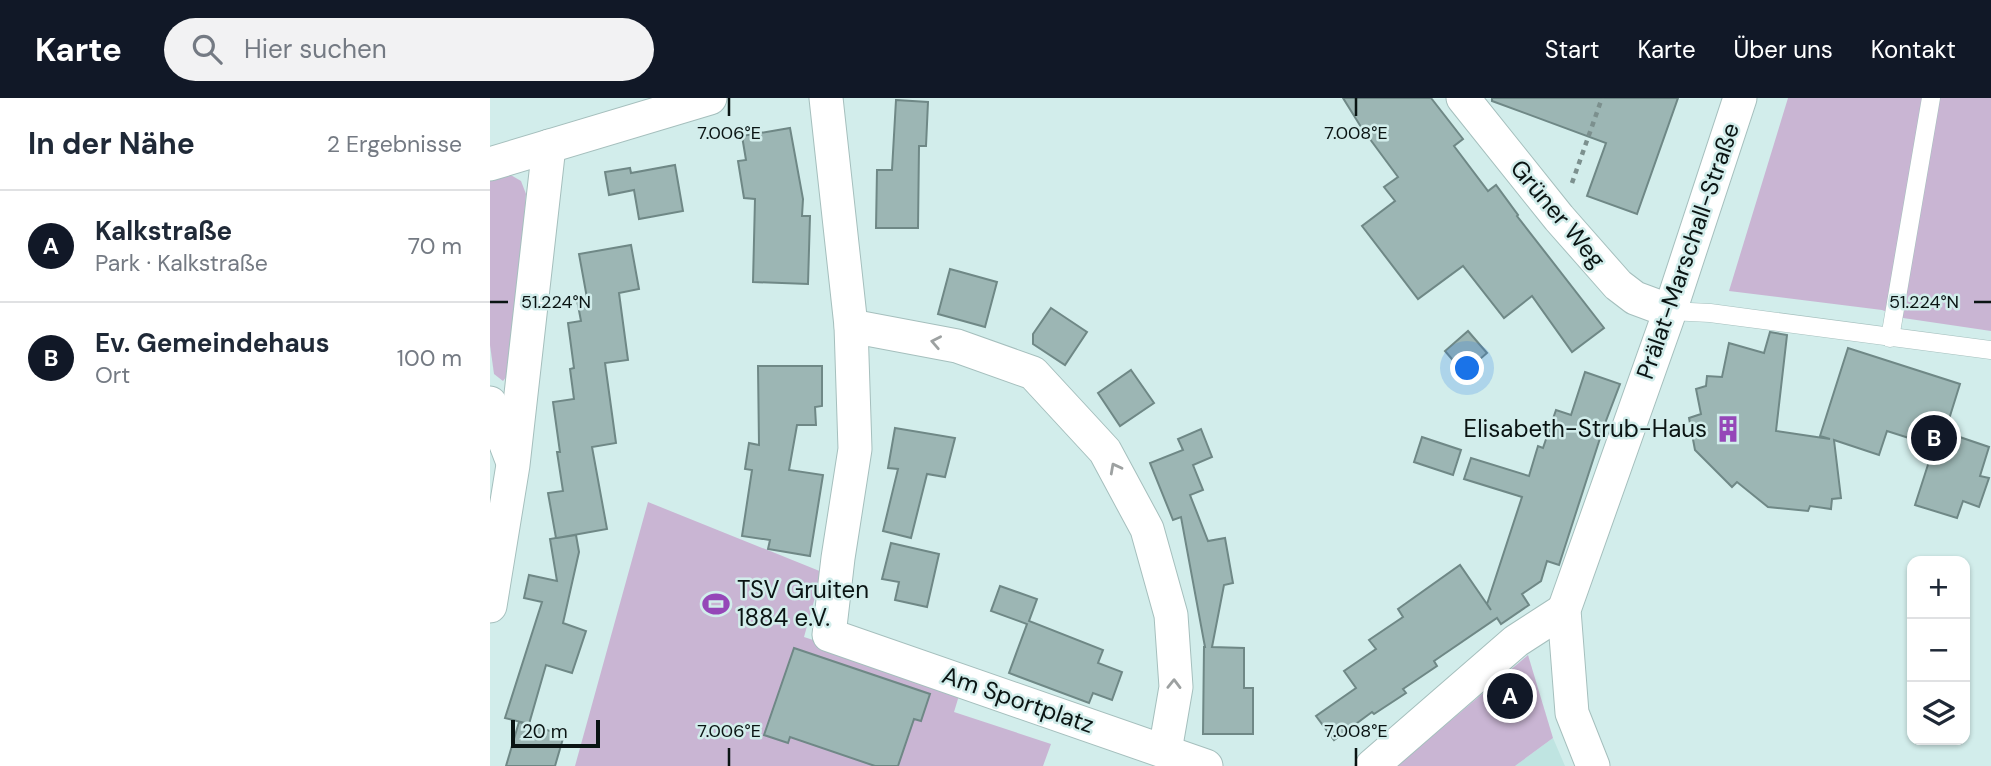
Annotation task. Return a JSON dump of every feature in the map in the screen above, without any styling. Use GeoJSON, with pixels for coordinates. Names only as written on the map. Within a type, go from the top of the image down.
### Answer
{"type":"FeatureCollection","features":[{"type":"Feature","properties":{"kind":"street"},"geometry":{"type":"LineString","coordinates":[[490,164],[710,98]]}},
{"type":"Feature","properties":{"kind":"street"},"geometry":{"type":"LineString","coordinates":[[827,98],[851,326],[957,346],[1033,373],[1105,451],[1147,529],[1171,615],[1176,687],[1165,751]]}},
{"type":"Feature","properties":{"kind":"street","name":"Grüner Weg"},"geometry":{"type":"LineString","coordinates":[[1463,98],[1559,218],[1618,285],[1635,298],[1670,311]]}},
{"type":"Feature","properties":{"kind":"street","name":"Prälat-Marschall-Straße"},"geometry":{"type":"LineString","coordinates":[[1593,766],[1572,713],[1564,610],[1670,311],[1736,111]]}},
{"type":"Feature","properties":{"kind":"street"},"geometry":{"type":"LineString","coordinates":[[490,606],[513,465],[549,146]]}},
{"type":"Feature","properties":{"kind":"street","name":"Am Sportplatz"},"geometry":{"type":"LineString","coordinates":[[851,326],[855,449],[829,635],[1206,766]]}},
{"type":"Feature","properties":{"kind":"street"},"geometry":{"type":"LineString","coordinates":[[490,403],[513,465]]}},
{"type":"Feature","properties":{"kind":"street"},"geometry":{"type":"LineString","coordinates":[[1373,766],[1516,641],[1564,610]]}},
{"type":"Feature","properties":{"kind":"lane"},"geometry":{"type":"LineString","coordinates":[[1891,338],[1931,98]]}},
{"type":"Feature","properties":{"kind":"lane"},"geometry":{"type":"LineString","coordinates":[[1670,311],[1710,313],[1991,350]]}},
{"type":"Feature","properties":{"kind":"path"},"geometry":{"type":"LineString","coordinates":[[1559,218],[1601,98]]}},
{"type":"Feature","properties":{"kind":"shaded area"},"geometry":{"type":"Polygon","coordinates":[[[1788,98],[1991,98],[1991,331],[1903,318],[1882,310],[1729,291],[1788,98]]]}},
{"type":"Feature","properties":{"kind":"shaded area"},"geometry":{"type":"Polygon","coordinates":[[[509,174],[521,181],[526,194],[511,371],[503,381],[494,374],[490,345],[490,176],[509,174]]]}},
{"type":"Feature","properties":{"kind":"shaded area","name":"TSV Gruiten 1884 e.V."},"geometry":{"type":"Polygon","coordinates":[[[648,502],[822,572],[804,637],[961,689],[954,712],[1051,744],[1043,766],[575,766],[648,502]]]}},
{"type":"Feature","properties":{"kind":"shaded area"},"geometry":{"type":"Polygon","coordinates":[[[1528,655],[1553,738],[1515,766],[1397,766],[1528,655]]]}},
{"type":"Feature","properties":{"kind":"shaded area"},"geometry":{"type":"Polygon","coordinates":[[[1553,738],[1565,766],[1515,766],[1553,738]]]}},
{"type":"Feature","properties":{"kind":"building"},"geometry":{"type":"Polygon","coordinates":[[[1343,98],[1431,98],[1463,139],[1454,146],[1488,191],[1496,185],[1604,328],[1572,352],[1532,296],[1504,318],[1463,266],[1418,299],[1362,226],[1395,201],[1384,187],[1398,177],[1343,98]]]}},
{"type":"Feature","properties":{"kind":"building"},"geometry":{"type":"Polygon","coordinates":[[[1492,98],[1678,98],[1637,214],[1587,196],[1606,143],[1492,101],[1492,98]]]}},
{"type":"Feature","properties":{"kind":"building"},"geometry":{"type":"Polygon","coordinates":[[[896,100],[928,102],[926,146],[919,146],[918,228],[876,228],[877,170],[892,170],[896,100]]]}},
{"type":"Feature","properties":{"kind":"building"},"geometry":{"type":"Polygon","coordinates":[[[790,128],[803,199],[802,216],[810,216],[808,284],[753,282],[755,199],[744,198],[738,161],[746,160],[742,136],[790,128]]]}},
{"type":"Feature","properties":{"kind":"building"},"geometry":{"type":"Polygon","coordinates":[[[675,165],[683,211],[639,219],[634,190],[609,195],[605,172],[630,168],[631,173],[675,165]]]}},
{"type":"Feature","properties":{"kind":"building"},"geometry":{"type":"Polygon","coordinates":[[[631,245],[639,289],[619,293],[628,360],[605,363],[616,443],[592,447],[607,529],[557,538],[576,535],[579,552],[563,623],[586,631],[572,673],[546,665],[529,724],[505,718],[542,602],[524,598],[529,575],[557,581],[550,539],[556,538],[548,493],[563,491],[553,402],[574,399],[570,369],[574,368],[568,323],[581,321],[577,300],[587,298],[579,254],[631,245]]]}},
{"type":"Feature","properties":{"kind":"building"},"geometry":{"type":"Polygon","coordinates":[[[950,269],[997,282],[985,327],[938,314],[950,269]]]}},
{"type":"Feature","properties":{"kind":"building"},"geometry":{"type":"Polygon","coordinates":[[[1051,308],[1087,332],[1065,365],[1033,344],[1033,334],[1051,308]]]}},
{"type":"Feature","properties":{"kind":"building"},"geometry":{"type":"Polygon","coordinates":[[[1468,331],[1487,353],[1464,373],[1445,351],[1468,331]]]}},
{"type":"Feature","properties":{"kind":"building"},"geometry":{"type":"Polygon","coordinates":[[[1770,332],[1787,335],[1776,431],[1830,439],[1820,436],[1848,348],[1960,384],[1945,432],[1989,447],[1980,476],[1989,478],[1979,507],[1963,501],[1957,518],[1915,505],[1934,446],[1887,431],[1879,455],[1834,440],[1841,498],[1832,499],[1831,509],[1810,506],[1808,511],[1768,507],[1737,482],[1732,487],[1695,450],[1689,418],[1701,414],[1696,389],[1706,386],[1707,376],[1722,377],[1729,343],[1764,353],[1770,332]]]}},
{"type":"Feature","properties":{"kind":"building"},"geometry":{"type":"Polygon","coordinates":[[[758,366],[822,366],[822,406],[815,407],[816,425],[797,425],[789,470],[823,475],[810,556],[768,549],[770,540],[742,536],[752,470],[745,469],[749,443],[759,445],[758,366]]]}},
{"type":"Feature","properties":{"kind":"building"},"geometry":{"type":"Polygon","coordinates":[[[1131,370],[1154,403],[1120,426],[1098,393],[1131,370]]]}},
{"type":"Feature","properties":{"kind":"building"},"geometry":{"type":"Polygon","coordinates":[[[1585,372],[1620,384],[1559,565],[1547,561],[1541,581],[1522,594],[1529,605],[1501,624],[1497,618],[1434,661],[1437,666],[1403,689],[1406,693],[1374,714],[1372,712],[1334,740],[1316,716],[1356,688],[1344,671],[1376,649],[1369,640],[1403,617],[1398,609],[1460,565],[1491,610],[1487,604],[1522,497],[1464,479],[1471,458],[1529,476],[1538,446],[1543,448],[1556,410],[1571,415],[1585,372]]]}},
{"type":"Feature","properties":{"kind":"building"},"geometry":{"type":"Polygon","coordinates":[[[895,428],[955,438],[945,477],[927,474],[911,538],[883,531],[898,469],[888,468],[895,428]]]}},
{"type":"Feature","properties":{"kind":"building"},"geometry":{"type":"Polygon","coordinates":[[[1201,429],[1212,457],[1193,465],[1203,490],[1190,495],[1208,541],[1225,538],[1233,583],[1224,585],[1212,647],[1244,648],[1244,688],[1253,688],[1253,734],[1203,734],[1205,647],[1181,517],[1173,520],[1150,463],[1183,450],[1178,439],[1201,429]]]}},
{"type":"Feature","properties":{"kind":"building"},"geometry":{"type":"Polygon","coordinates":[[[1422,437],[1461,450],[1453,475],[1414,462],[1422,437]]]}},
{"type":"Feature","properties":{"kind":"building"},"geometry":{"type":"Polygon","coordinates":[[[891,543],[939,554],[927,607],[895,600],[899,582],[882,579],[891,543]]]}},
{"type":"Feature","properties":{"kind":"building"},"geometry":{"type":"Polygon","coordinates":[[[1000,586],[1037,599],[1029,621],[1103,650],[1098,663],[1122,672],[1112,700],[1093,693],[1089,703],[1009,673],[1027,624],[991,611],[1000,586]]]}},
{"type":"Feature","properties":{"kind":"building"},"geometry":{"type":"Polygon","coordinates":[[[794,648],[930,694],[921,721],[914,719],[898,766],[875,766],[790,737],[788,743],[764,735],[794,648]]]}},
{"type":"Feature","properties":{"kind":"building"},"geometry":{"type":"Polygon","coordinates":[[[519,722],[564,735],[555,766],[506,766],[519,722]]]}},
{"type":"Feature","properties":{"kind":"place","name":"Elisabeth-Strub-Haus"},"geometry":{"type":"Point","coordinates":[1728,429]}},
{"type":"Feature","properties":{"kind":"place","name":"Ev. Gemeindehaus"},"geometry":{"type":"Point","coordinates":[1934,438]}},
{"type":"Feature","properties":{"kind":"place","name":"TSV Gruiten 1884 e.V."},"geometry":{"type":"Point","coordinates":[716,604]}},
{"type":"Feature","properties":{"kind":"place","name":"Kalkstraße"},"geometry":{"type":"Point","coordinates":[1510,696]}}]}
